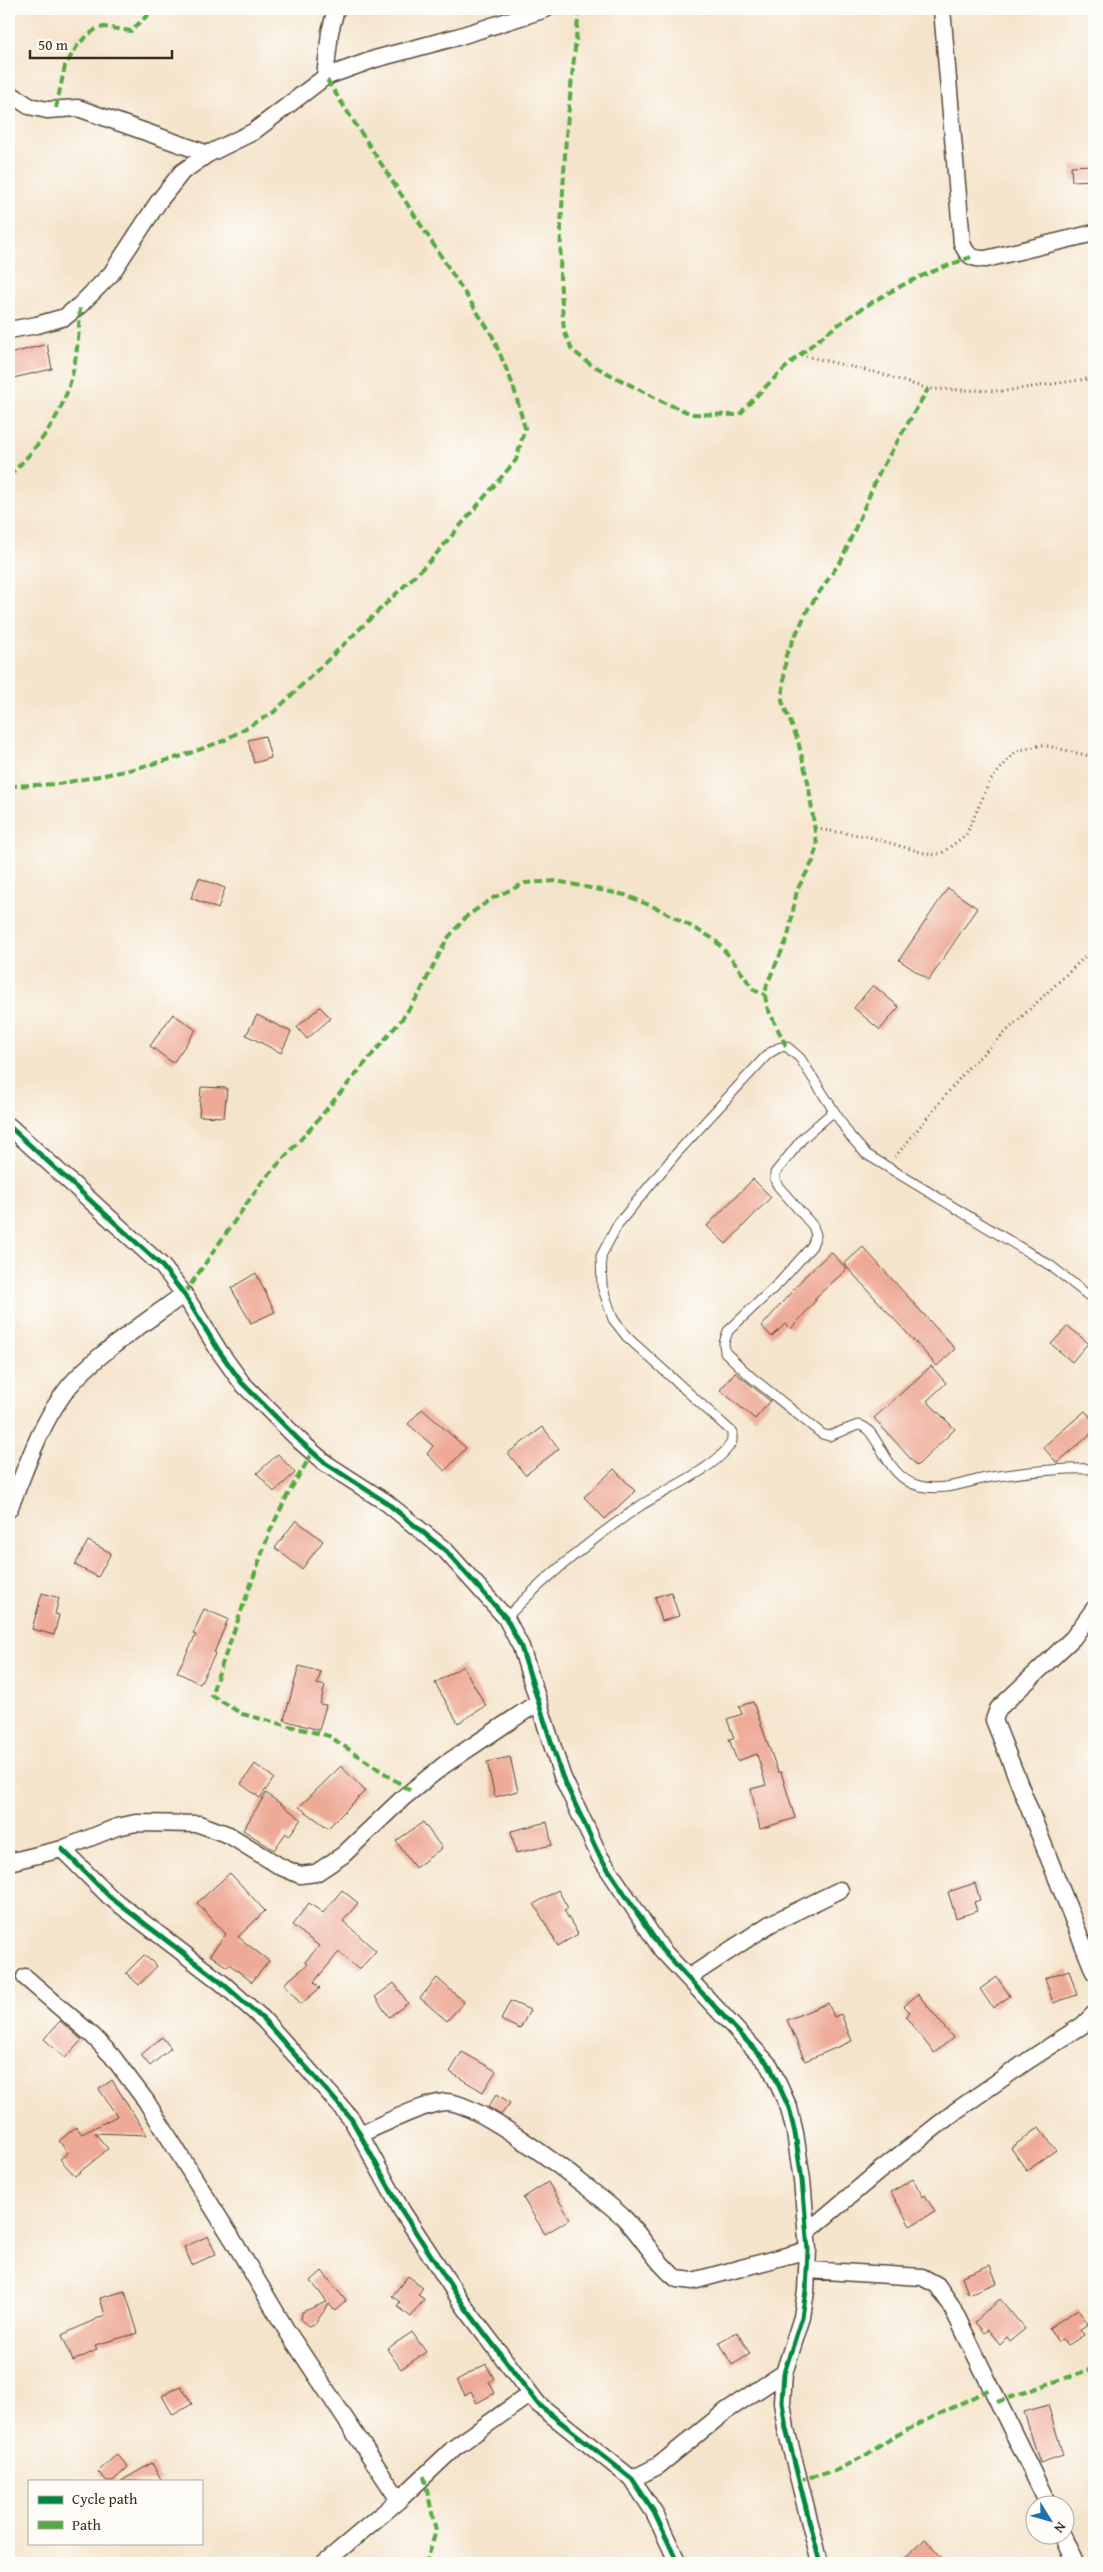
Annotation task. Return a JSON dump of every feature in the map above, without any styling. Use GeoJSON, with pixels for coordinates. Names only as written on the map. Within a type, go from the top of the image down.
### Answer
{"type":"FeatureCollection","features":[{"type":"Feature","properties":{"kind":"street"},"geometry":{"type":"LineString","coordinates":[[325,77],[330,32],[336,9]]}},
{"type":"Feature","properties":{"kind":"street"},"geometry":{"type":"LineString","coordinates":[[9,330],[65,317],[80,305],[111,274],[159,201],[182,172],[208,154],[253,132],[325,77],[375,59],[457,37],[546,9]]}},
{"type":"Feature","properties":{"kind":"street"},"geometry":{"type":"LineString","coordinates":[[942,9],[962,243],[966,252],[970,257],[986,260],[1094,232]]}},
{"type":"Feature","properties":{"kind":"street"},"geometry":{"type":"LineString","coordinates":[[9,93],[28,106],[47,110],[78,108],[208,154]]}},
{"type":"Feature","properties":{"kind":"street"},"geometry":{"type":"LineString","coordinates":[[9,1126],[162,1266],[184,1294],[219,1351],[242,1382],[294,1434],[325,1463],[387,1503],[446,1552],[506,1618],[521,1647],[537,1703],[562,1776],[600,1857],[662,1950],[770,2066],[789,2108],[795,2133],[808,2250],[808,2270],[802,2317],[784,2373],[782,2402],[786,2429],[820,2563]]}},
{"type":"Feature","properties":{"kind":"street"},"geometry":{"type":"LineString","coordinates":[[9,1509],[49,1418],[62,1396],[84,1370],[184,1294]]}},
{"type":"Feature","properties":{"kind":"street"},"geometry":{"type":"LineString","coordinates":[[1094,1609],[1073,1638],[1004,1703],[994,1720],[1094,1972]]}},
{"type":"Feature","properties":{"kind":"street"},"geometry":{"type":"LineString","coordinates":[[9,1862],[62,1849],[117,1827],[136,1822],[200,1824],[229,1835],[281,1867],[300,1875],[316,1873],[344,1856],[404,1797],[444,1765],[537,1703]]}},
{"type":"Feature","properties":{"kind":"street"},"geometry":{"type":"LineString","coordinates":[[62,1849],[110,1896],[222,1983],[263,2019],[330,2094],[352,2120],[402,2211],[438,2268],[530,2394],[546,2412],[632,2479],[654,2512],[678,2563]]}},
{"type":"Feature","properties":{"kind":"street"},"geometry":{"type":"LineString","coordinates":[[688,1978],[770,1924],[840,1890]]}},
{"type":"Feature","properties":{"kind":"street"},"geometry":{"type":"LineString","coordinates":[[25,1976],[112,2056],[146,2101],[233,2240],[286,2331],[399,2500]]}},
{"type":"Feature","properties":{"kind":"street"},"geometry":{"type":"LineString","coordinates":[[807,2232],[878,2172],[957,2110],[1083,2025],[1094,2014]]}},
{"type":"Feature","properties":{"kind":"street"},"geometry":{"type":"LineString","coordinates":[[360,2134],[438,2103],[454,2102],[468,2107],[533,2146],[623,2217],[677,2279],[693,2281],[808,2250]]}},
{"type":"Feature","properties":{"kind":"street"},"geometry":{"type":"LineString","coordinates":[[808,2270],[922,2277],[937,2285],[951,2304],[1043,2494]]}},
{"type":"Feature","properties":{"kind":"street"},"geometry":{"type":"LineString","coordinates":[[632,2479],[658,2466],[726,2411],[784,2373]]}},
{"type":"Feature","properties":{"kind":"street"},"geometry":{"type":"LineString","coordinates":[[324,2563],[399,2500],[454,2448],[530,2394]]}},
{"type":"Feature","properties":{"kind":"street"},"geometry":{"type":"LineString","coordinates":[[1067,2544],[1076,2563]]}},
{"type":"Feature","properties":{"kind":"lane"},"geometry":{"type":"LineString","coordinates":[[506,1618],[544,1580],[640,1506],[718,1459],[732,1442],[732,1432],[627,1337],[613,1319],[602,1286],[601,1256],[618,1224],[675,1155],[768,1054],[778,1048],[786,1046],[800,1058],[850,1136],[866,1154],[1051,1266],[1094,1300]]}},
{"type":"Feature","properties":{"kind":"lane"},"geometry":{"type":"LineString","coordinates":[[834,1111],[803,1138],[775,1173],[775,1180],[778,1186],[813,1226],[816,1235],[812,1246],[780,1282],[728,1331],[724,1344],[725,1352],[757,1382],[822,1434],[828,1436],[858,1424],[866,1428],[890,1466],[901,1479],[919,1486],[962,1485],[1019,1473],[1071,1468],[1094,1469]]}},
{"type":"Feature","properties":{"kind":"path"},"geometry":{"type":"LineString","coordinates":[[801,355],[878,373],[928,389],[1004,391],[1094,378]]}},
{"type":"Feature","properties":{"kind":"path"},"geometry":{"type":"LineString","coordinates":[[816,829],[866,836],[931,855],[942,853],[966,835],[990,781],[1016,751],[1043,745],[1094,757]]}},
{"type":"Feature","properties":{"kind":"path"},"geometry":{"type":"LineString","coordinates":[[887,1167],[925,1117],[968,1068],[1094,948]]}},
{"type":"Feature","properties":{"kind":"building"},"geometry":{"type":"Polygon","coordinates":[[[1094,165],[1094,180],[1072,181],[1071,166],[1094,165]]]}},
{"type":"Feature","properties":{"kind":"building"},"geometry":{"type":"Polygon","coordinates":[[[47,344],[52,369],[9,379],[9,354],[47,344]]]}},
{"type":"Feature","properties":{"kind":"building"},"geometry":{"type":"Polygon","coordinates":[[[265,736],[271,758],[254,763],[248,740],[265,736]]]}},
{"type":"Feature","properties":{"kind":"building"},"geometry":{"type":"Polygon","coordinates":[[[199,878],[225,888],[218,909],[191,898],[199,878]]]}},
{"type":"Feature","properties":{"kind":"building"},"geometry":{"type":"Polygon","coordinates":[[[948,888],[977,908],[929,980],[899,960],[948,888]]]}},
{"type":"Feature","properties":{"kind":"building"},"geometry":{"type":"Polygon","coordinates":[[[873,985],[899,1007],[880,1030],[854,1008],[873,985]]]}},
{"type":"Feature","properties":{"kind":"building"},"geometry":{"type":"Polygon","coordinates":[[[320,1007],[331,1018],[307,1039],[297,1027],[320,1007]]]}},
{"type":"Feature","properties":{"kind":"building"},"geometry":{"type":"Polygon","coordinates":[[[173,1014],[196,1030],[173,1063],[150,1046],[173,1014]]]}},
{"type":"Feature","properties":{"kind":"building"},"geometry":{"type":"Polygon","coordinates":[[[257,1015],[291,1032],[281,1053],[246,1035],[257,1015]]]}},
{"type":"Feature","properties":{"kind":"building"},"geometry":{"type":"Polygon","coordinates":[[[201,1087],[227,1088],[224,1117],[199,1116],[201,1087]]]}},
{"type":"Feature","properties":{"kind":"building"},"geometry":{"type":"Polygon","coordinates":[[[753,1179],[771,1197],[726,1244],[707,1226],[753,1179]]]}},
{"type":"Feature","properties":{"kind":"building"},"geometry":{"type":"Polygon","coordinates":[[[863,1247],[955,1349],[937,1366],[844,1264],[863,1247]]]}},
{"type":"Feature","properties":{"kind":"building"},"geometry":{"type":"Polygon","coordinates":[[[831,1252],[847,1269],[814,1299],[816,1300],[791,1329],[785,1324],[772,1337],[762,1326],[805,1276],[831,1252]]]}},
{"type":"Feature","properties":{"kind":"building"},"geometry":{"type":"Polygon","coordinates":[[[256,1273],[275,1312],[251,1323],[231,1288],[256,1273]]]}},
{"type":"Feature","properties":{"kind":"building"},"geometry":{"type":"Polygon","coordinates":[[[1068,1326],[1088,1343],[1072,1362],[1051,1344],[1068,1326]]]}},
{"type":"Feature","properties":{"kind":"building"},"geometry":{"type":"Polygon","coordinates":[[[931,1366],[946,1383],[927,1401],[955,1429],[917,1466],[874,1418],[931,1366]]]}},
{"type":"Feature","properties":{"kind":"building"},"geometry":{"type":"Polygon","coordinates":[[[735,1372],[770,1401],[755,1419],[720,1390],[735,1372]]]}},
{"type":"Feature","properties":{"kind":"building"},"geometry":{"type":"Polygon","coordinates":[[[422,1409],[466,1448],[445,1471],[427,1454],[433,1446],[408,1424],[422,1409]]]}},
{"type":"Feature","properties":{"kind":"building"},"geometry":{"type":"Polygon","coordinates":[[[1085,1411],[1094,1421],[1094,1431],[1057,1463],[1043,1447],[1085,1411]]]}},
{"type":"Feature","properties":{"kind":"building"},"geometry":{"type":"Polygon","coordinates":[[[543,1427],[559,1449],[525,1475],[508,1453],[543,1427]]]}},
{"type":"Feature","properties":{"kind":"building"},"geometry":{"type":"Polygon","coordinates":[[[278,1454],[295,1473],[274,1492],[257,1473],[278,1454]]]}},
{"type":"Feature","properties":{"kind":"building"},"geometry":{"type":"Polygon","coordinates":[[[614,1469],[635,1491],[605,1519],[584,1497],[614,1469]]]}},
{"type":"Feature","properties":{"kind":"building"},"geometry":{"type":"Polygon","coordinates":[[[296,1520],[323,1541],[302,1569],[275,1548],[296,1520]]]}},
{"type":"Feature","properties":{"kind":"building"},"geometry":{"type":"Polygon","coordinates":[[[88,1541],[111,1553],[98,1577],[75,1565],[88,1541]]]}},
{"type":"Feature","properties":{"kind":"building"},"geometry":{"type":"Polygon","coordinates":[[[671,1592],[679,1616],[662,1621],[655,1597],[671,1592]]]}},
{"type":"Feature","properties":{"kind":"building"},"geometry":{"type":"Polygon","coordinates":[[[42,1593],[59,1598],[55,1614],[59,1615],[54,1635],[32,1629],[42,1593]]]}},
{"type":"Feature","properties":{"kind":"building"},"geometry":{"type":"Polygon","coordinates":[[[204,1609],[228,1619],[215,1654],[200,1684],[177,1672],[196,1635],[193,1634],[204,1609]]]}},
{"type":"Feature","properties":{"kind":"building"},"geometry":{"type":"Polygon","coordinates":[[[299,1666],[321,1672],[317,1684],[325,1686],[320,1704],[326,1705],[319,1730],[284,1720],[299,1666]]]}},
{"type":"Feature","properties":{"kind":"building"},"geometry":{"type":"Polygon","coordinates":[[[463,1666],[486,1706],[458,1723],[435,1683],[463,1666]]]}},
{"type":"Feature","properties":{"kind":"building"},"geometry":{"type":"Polygon","coordinates":[[[753,1702],[778,1772],[781,1772],[795,1818],[760,1829],[751,1789],[766,1785],[757,1754],[737,1761],[729,1739],[734,1738],[727,1719],[742,1714],[739,1706],[753,1702]]]}},
{"type":"Feature","properties":{"kind":"building"},"geometry":{"type":"Polygon","coordinates":[[[510,1757],[518,1791],[495,1797],[487,1762],[510,1757]]]}},
{"type":"Feature","properties":{"kind":"building"},"geometry":{"type":"Polygon","coordinates":[[[255,1764],[274,1778],[260,1798],[241,1784],[255,1764]]]}},
{"type":"Feature","properties":{"kind":"building"},"geometry":{"type":"Polygon","coordinates":[[[341,1766],[365,1791],[328,1828],[299,1807],[341,1766]]]}},
{"type":"Feature","properties":{"kind":"building"},"geometry":{"type":"Polygon","coordinates":[[[266,1793],[301,1819],[289,1836],[286,1833],[274,1850],[243,1830],[266,1793]]]}},
{"type":"Feature","properties":{"kind":"building"},"geometry":{"type":"Polygon","coordinates":[[[423,1822],[442,1848],[415,1868],[396,1841],[423,1822]]]}},
{"type":"Feature","properties":{"kind":"building"},"geometry":{"type":"Polygon","coordinates":[[[547,1822],[552,1845],[516,1853],[511,1831],[547,1822]]]}},
{"type":"Feature","properties":{"kind":"building"},"geometry":{"type":"Polygon","coordinates":[[[230,1873],[265,1911],[238,1937],[269,1961],[252,1982],[229,1964],[227,1967],[210,1955],[226,1934],[197,1903],[230,1873]]]}},
{"type":"Feature","properties":{"kind":"building"},"geometry":{"type":"Polygon","coordinates":[[[975,1883],[980,1900],[974,1902],[977,1911],[956,1918],[948,1892],[975,1883]]]}},
{"type":"Feature","properties":{"kind":"building"},"geometry":{"type":"Polygon","coordinates":[[[342,1890],[358,1903],[343,1921],[376,1951],[359,1970],[339,1952],[314,1982],[320,1988],[301,2004],[284,1984],[308,1964],[305,1962],[319,1946],[292,1925],[309,1903],[323,1913],[342,1890]]]}},
{"type":"Feature","properties":{"kind":"building"},"geometry":{"type":"Polygon","coordinates":[[[558,1890],[568,1908],[564,1910],[578,1934],[558,1946],[534,1904],[558,1890]]]}},
{"type":"Feature","properties":{"kind":"building"},"geometry":{"type":"Polygon","coordinates":[[[144,1955],[157,1966],[139,1985],[126,1973],[144,1955]]]}},
{"type":"Feature","properties":{"kind":"building"},"geometry":{"type":"Polygon","coordinates":[[[1069,1970],[1077,1995],[1053,2003],[1045,1978],[1069,1970]]]}},
{"type":"Feature","properties":{"kind":"building"},"geometry":{"type":"Polygon","coordinates":[[[997,1977],[1010,1996],[993,2008],[980,1989],[997,1977]]]}},
{"type":"Feature","properties":{"kind":"building"},"geometry":{"type":"Polygon","coordinates":[[[437,1978],[464,2002],[447,2021],[420,1998],[437,1978]]]}},
{"type":"Feature","properties":{"kind":"building"},"geometry":{"type":"Polygon","coordinates":[[[394,1983],[408,2003],[389,2017],[375,1997],[394,1983]]]}},
{"type":"Feature","properties":{"kind":"building"},"geometry":{"type":"Polygon","coordinates":[[[918,1994],[953,2038],[934,2053],[905,2016],[910,2012],[904,2006],[918,1994]]]}},
{"type":"Feature","properties":{"kind":"building"},"geometry":{"type":"Polygon","coordinates":[[[510,2001],[530,2010],[520,2029],[501,2020],[510,2001]]]}},
{"type":"Feature","properties":{"kind":"building"},"geometry":{"type":"Polygon","coordinates":[[[828,2003],[834,2017],[841,2014],[852,2041],[805,2061],[787,2020],[828,2003]]]}},
{"type":"Feature","properties":{"kind":"building"},"geometry":{"type":"Polygon","coordinates":[[[60,2021],[82,2040],[65,2058],[44,2039],[60,2021]]]}},
{"type":"Feature","properties":{"kind":"building"},"geometry":{"type":"Polygon","coordinates":[[[162,2037],[171,2048],[150,2066],[141,2055],[162,2037]]]}},
{"type":"Feature","properties":{"kind":"building"},"geometry":{"type":"Polygon","coordinates":[[[462,2052],[496,2071],[483,2092],[450,2072],[462,2052]]]}},
{"type":"Feature","properties":{"kind":"building"},"geometry":{"type":"Polygon","coordinates":[[[112,2080],[147,2135],[95,2133],[108,2149],[75,2176],[60,2159],[68,2153],[59,2141],[76,2127],[82,2134],[117,2116],[99,2089],[112,2080]]]}},
{"type":"Feature","properties":{"kind":"building"},"geometry":{"type":"Polygon","coordinates":[[[497,2094],[510,2103],[501,2115],[488,2107],[497,2094]]]}},
{"type":"Feature","properties":{"kind":"building"},"geometry":{"type":"Polygon","coordinates":[[[1039,2127],[1056,2150],[1027,2171],[1011,2148],[1039,2127]]]}},
{"type":"Feature","properties":{"kind":"building"},"geometry":{"type":"Polygon","coordinates":[[[913,2179],[923,2197],[925,2195],[935,2212],[910,2226],[891,2192],[913,2179]]]}},
{"type":"Feature","properties":{"kind":"building"},"geometry":{"type":"Polygon","coordinates":[[[548,2182],[570,2219],[545,2234],[523,2198],[548,2182]]]}},
{"type":"Feature","properties":{"kind":"building"},"geometry":{"type":"Polygon","coordinates":[[[208,2236],[216,2254],[192,2265],[184,2247],[208,2236]]]}},
{"type":"Feature","properties":{"kind":"building"},"geometry":{"type":"Polygon","coordinates":[[[990,2265],[997,2283],[968,2294],[962,2276],[990,2265]]]}},
{"type":"Feature","properties":{"kind":"building"},"geometry":{"type":"Polygon","coordinates":[[[322,2271],[346,2301],[335,2311],[329,2304],[315,2324],[308,2326],[301,2320],[302,2312],[327,2302],[311,2281],[322,2271]]]}},
{"type":"Feature","properties":{"kind":"building"},"geometry":{"type":"Polygon","coordinates":[[[408,2276],[423,2287],[418,2295],[424,2299],[411,2317],[397,2306],[400,2302],[392,2296],[408,2276]]]}},
{"type":"Feature","properties":{"kind":"building"},"geometry":{"type":"Polygon","coordinates":[[[125,2291],[138,2333],[95,2345],[97,2350],[73,2361],[62,2335],[105,2315],[100,2298],[125,2291]]]}},
{"type":"Feature","properties":{"kind":"building"},"geometry":{"type":"Polygon","coordinates":[[[1000,2299],[1025,2329],[1010,2341],[1007,2337],[1000,2344],[988,2330],[984,2333],[975,2322],[1000,2299]]]}},
{"type":"Feature","properties":{"kind":"building"},"geometry":{"type":"Polygon","coordinates":[[[1078,2309],[1088,2324],[1080,2329],[1084,2335],[1067,2346],[1062,2339],[1058,2342],[1049,2328],[1078,2309]]]}},
{"type":"Feature","properties":{"kind":"building"},"geometry":{"type":"Polygon","coordinates":[[[412,2332],[426,2352],[401,2369],[387,2349],[412,2332]]]}},
{"type":"Feature","properties":{"kind":"building"},"geometry":{"type":"Polygon","coordinates":[[[737,2332],[750,2354],[732,2365],[719,2342],[737,2332]]]}},
{"type":"Feature","properties":{"kind":"building"},"geometry":{"type":"Polygon","coordinates":[[[486,2364],[494,2379],[489,2382],[495,2393],[477,2403],[471,2391],[465,2395],[457,2380],[486,2364]]]}},
{"type":"Feature","properties":{"kind":"building"},"geometry":{"type":"Polygon","coordinates":[[[181,2386],[192,2404],[173,2415],[162,2396],[181,2386]]]}},
{"type":"Feature","properties":{"kind":"building"},"geometry":{"type":"Polygon","coordinates":[[[1048,2405],[1063,2455],[1040,2463],[1024,2412],[1048,2405]]]}},
{"type":"Feature","properties":{"kind":"building"},"geometry":{"type":"Polygon","coordinates":[[[117,2454],[128,2467],[114,2480],[106,2480],[98,2472],[117,2454]]]}},
{"type":"Feature","properties":{"kind":"building"},"geometry":{"type":"Polygon","coordinates":[[[152,2463],[161,2480],[123,2480],[152,2463]]]}},
{"type":"Feature","properties":{"kind":"building"},"geometry":{"type":"Polygon","coordinates":[[[925,2539],[947,2563],[899,2563],[925,2539]]]}},
{"type":"Feature","properties":{"kind":"marked path"},"geometry":{"type":"LineString","coordinates":[[56,108],[65,66],[79,43],[96,29],[104,27],[131,31],[154,9]]}},
{"type":"Feature","properties":{"kind":"marked path"},"geometry":{"type":"LineString","coordinates":[[579,9],[566,136],[560,277],[564,331],[572,350],[590,364],[665,403],[692,414],[739,415],[796,358],[860,310],[915,279],[971,257]]}},
{"type":"Feature","properties":{"kind":"marked path"},"geometry":{"type":"LineString","coordinates":[[9,786],[58,784],[125,771],[179,757],[223,741],[274,712],[432,559],[516,460],[525,428],[513,385],[492,335],[325,77]]}},
{"type":"Feature","properties":{"kind":"marked path"},"geometry":{"type":"LineString","coordinates":[[9,476],[43,437],[64,399],[76,357],[80,305]]}},
{"type":"Feature","properties":{"kind":"marked path"},"geometry":{"type":"LineString","coordinates":[[786,1046],[767,1007],[765,995],[767,984],[788,937],[797,890],[813,861],[817,845],[808,782],[798,741],[782,701],[786,655],[808,609],[842,559],[880,471],[928,389]]}},
{"type":"Feature","properties":{"kind":"marked path"},"geometry":{"type":"LineString","coordinates":[[184,1294],[261,1183],[311,1128],[402,1019],[418,996],[447,939],[467,916],[493,898],[525,883],[556,881],[625,895],[659,909],[714,939],[731,958],[754,990],[765,995]]}},
{"type":"Feature","properties":{"kind":"marked path"},"geometry":{"type":"LineString","coordinates":[[313,1452],[289,1492],[270,1531],[211,1695],[242,1714],[329,1736],[411,1791]]}},
{"type":"Feature","properties":{"kind":"marked path"},"geometry":{"type":"LineString","coordinates":[[997,2402],[1094,2368]]}},
{"type":"Feature","properties":{"kind":"marked path"},"geometry":{"type":"LineString","coordinates":[[798,2480],[835,2471],[866,2455],[895,2436],[992,2388]]}},
{"type":"Feature","properties":{"kind":"marked path"},"geometry":{"type":"LineString","coordinates":[[424,2476],[436,2531],[426,2563]]}},
{"type":"Feature","properties":{"kind":"cycle path"},"geometry":{"type":"LineString","coordinates":[[9,1126],[162,1266],[184,1294],[219,1351],[242,1383],[300,1441],[325,1463],[387,1503],[446,1551],[506,1618],[521,1647],[562,1776],[600,1857],[662,1950],[770,2066],[789,2108],[795,2133],[802,2180],[808,2250],[806,2291],[802,2317],[784,2373],[782,2402],[786,2429],[820,2563]]}},
{"type":"Feature","properties":{"kind":"cycle path"},"geometry":{"type":"LineString","coordinates":[[62,1849],[110,1897],[222,1983],[263,2019],[330,2094],[352,2120],[402,2211],[464,2306],[538,2404],[632,2479],[654,2512],[678,2563]]}}]}
